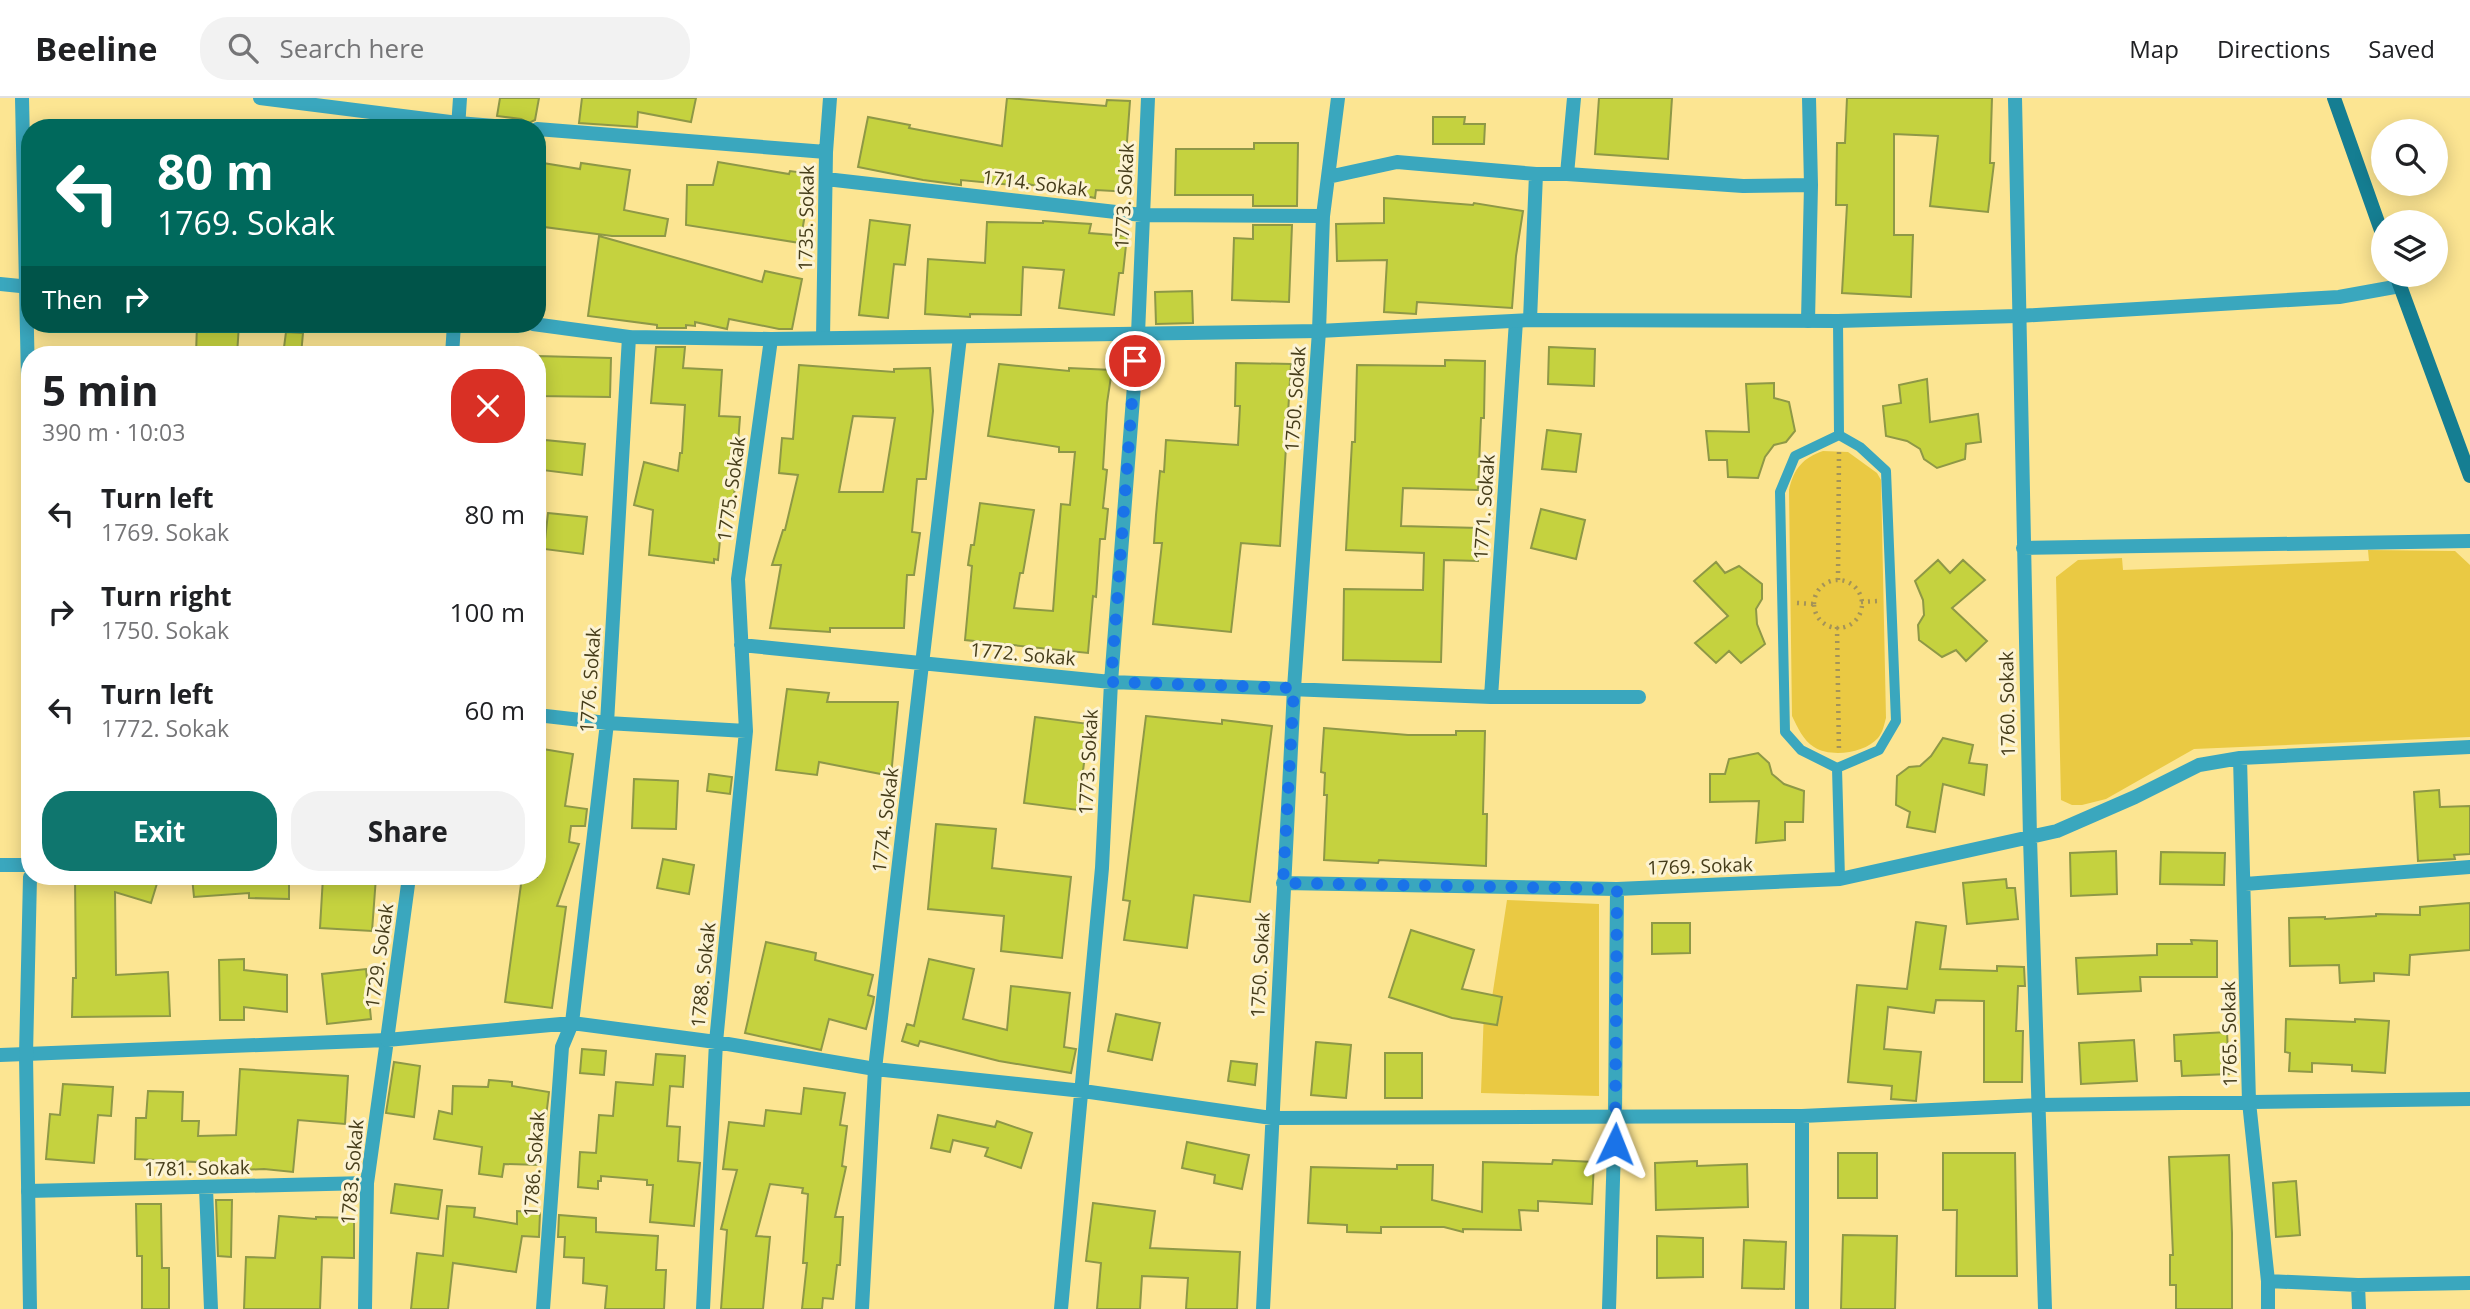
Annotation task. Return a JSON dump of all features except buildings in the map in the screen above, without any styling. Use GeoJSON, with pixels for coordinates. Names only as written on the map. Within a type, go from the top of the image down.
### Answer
{"type":"FeatureCollection","features":[{"type":"Feature","properties":{"kind":"main road"},"geometry":{"type":"LineString","coordinates":[[2334,98],[2374,210]]}},
{"type":"Feature","properties":{"kind":"main road"},"geometry":{"type":"LineString","coordinates":[[2401,287],[2470,477]]}},
{"type":"Feature","properties":{"kind":"street"},"geometry":{"type":"LineString","coordinates":[[22,98],[23,119]]}},
{"type":"Feature","properties":{"kind":"street"},"geometry":{"type":"LineString","coordinates":[[260,98],[414,119]]}},
{"type":"Feature","properties":{"kind":"street"},"geometry":{"type":"LineString","coordinates":[[458,119],[460,98]]}},
{"type":"Feature","properties":{"kind":"street","name":"1735. Sokak"},"geometry":{"type":"LineString","coordinates":[[823,338],[826,152],[830,98]]}},
{"type":"Feature","properties":{"kind":"street","name":"1773. Sokak"},"geometry":{"type":"LineString","coordinates":[[1060,1309],[1083,1091],[1102,868],[1111,682],[1138,334],[1148,98]]}},
{"type":"Feature","properties":{"kind":"street","name":"1750. Sokak"},"geometry":{"type":"LineString","coordinates":[[1263,1309],[1283,883],[1319,331],[1323,216],[1338,98]]}},
{"type":"Feature","properties":{"kind":"street"},"geometry":{"type":"LineString","coordinates":[[1567,174],[1574,98]]}},
{"type":"Feature","properties":{"kind":"street"},"geometry":{"type":"LineString","coordinates":[[1808,321],[1811,185],[1809,98]]}},
{"type":"Feature","properties":{"kind":"street","name":"1760. Sokak"},"geometry":{"type":"LineString","coordinates":[[2015,98],[2030,838],[2045,1309]]}},
{"type":"Feature","properties":{"kind":"street"},"geometry":{"type":"LineString","coordinates":[[546,130],[826,152]]}},
{"type":"Feature","properties":{"kind":"street"},"geometry":{"type":"LineString","coordinates":[[1328,177],[1397,162],[1536,174],[1743,186],[1811,185]]}},
{"type":"Feature","properties":{"kind":"street","name":"1771. Sokak"},"geometry":{"type":"LineString","coordinates":[[1491,697],[1536,174]]}},
{"type":"Feature","properties":{"kind":"street","name":"1714. Sokak"},"geometry":{"type":"LineString","coordinates":[[826,179],[1142,215],[1323,216]]}},
{"type":"Feature","properties":{"kind":"street"},"geometry":{"type":"LineString","coordinates":[[0,284],[21,286]]}},
{"type":"Feature","properties":{"kind":"street"},"geometry":{"type":"LineString","coordinates":[[546,326],[629,337],[771,339],[1319,331],[1523,320],[1838,321],[2018,316],[2339,297],[2374,287]]}},
{"type":"Feature","properties":{"kind":"street","name":"1776. Sokak"},"geometry":{"type":"LineString","coordinates":[[572,1023],[607,723],[629,337]]}},
{"type":"Feature","properties":{"kind":"street","name":"1774. Sokak"},"geometry":{"type":"LineString","coordinates":[[862,1309],[875,1069],[960,337]]}},
{"type":"Feature","properties":{"kind":"street","name":"1775. Sokak"},"geometry":{"type":"LineString","coordinates":[[741,645],[738,579],[771,339]]}},
{"type":"Feature","properties":{"kind":"street"},"geometry":{"type":"LineString","coordinates":[[2023,548],[2470,541]]}},
{"type":"Feature","properties":{"kind":"street","name":"1772. Sokak"},"geometry":{"type":"LineString","coordinates":[[741,645],[1111,682],[1491,697],[1639,697]]}},
{"type":"Feature","properties":{"kind":"street","name":"1788. Sokak"},"geometry":{"type":"LineString","coordinates":[[703,1309],[716,1042],[746,730],[741,645]]}},
{"type":"Feature","properties":{"kind":"street"},"geometry":{"type":"LineString","coordinates":[[546,716],[607,723],[746,730]]}},
{"type":"Feature","properties":{"kind":"street","name":"1769. Sokak"},"geometry":{"type":"LineString","coordinates":[[1283,883],[1617,889],[1840,879],[2057,831],[2199,765],[2241,758],[2470,747]]}},
{"type":"Feature","properties":{"kind":"street","name":"1765. Sokak"},"geometry":{"type":"LineString","coordinates":[[2241,758],[2249,1102],[2268,1281],[2268,1309]]}},
{"type":"Feature","properties":{"kind":"street"},"geometry":{"type":"LineString","coordinates":[[0,864],[21,865]]}},
{"type":"Feature","properties":{"kind":"street"},"geometry":{"type":"LineString","coordinates":[[2245,884],[2470,867]]}},
{"type":"Feature","properties":{"kind":"street"},"geometry":{"type":"LineString","coordinates":[[30,885],[26,1055],[30,1309]]}},
{"type":"Feature","properties":{"kind":"street","name":"1729. Sokak"},"geometry":{"type":"LineString","coordinates":[[387,1040],[408,885]]}},
{"type":"Feature","properties":{"kind":"street"},"geometry":{"type":"LineString","coordinates":[[1609,1309],[1615,1116],[1617,889]]}},
{"type":"Feature","properties":{"kind":"street"},"geometry":{"type":"LineString","coordinates":[[0,1055],[387,1040],[572,1023],[716,1042],[875,1069],[1083,1091],[1272,1118],[1802,1116],[2039,1105],[2470,1099]]}},
{"type":"Feature","properties":{"kind":"street","name":"1786. Sokak"},"geometry":{"type":"LineString","coordinates":[[543,1309],[562,1047],[572,1023]]}},
{"type":"Feature","properties":{"kind":"street","name":"1783. Sokak"},"geometry":{"type":"LineString","coordinates":[[365,1309],[367,1182],[387,1040]]}},
{"type":"Feature","properties":{"kind":"street"},"geometry":{"type":"LineString","coordinates":[[1802,1116],[1802,1309]]}},
{"type":"Feature","properties":{"kind":"street","name":"1781. Sokak"},"geometry":{"type":"LineString","coordinates":[[29,1191],[367,1182]]}},
{"type":"Feature","properties":{"kind":"street"},"geometry":{"type":"LineString","coordinates":[[206,1188],[211,1309]]}},
{"type":"Feature","properties":{"kind":"street"},"geometry":{"type":"LineString","coordinates":[[2268,1281],[2358,1285],[2470,1283]]}},
{"type":"Feature","properties":{"kind":"street"},"geometry":{"type":"LineString","coordinates":[[2358,1285],[2359,1309]]}},
{"type":"Feature","properties":{"kind":"lane"},"geometry":{"type":"LineString","coordinates":[[1838,321],[1839,435]]}},
{"type":"Feature","properties":{"kind":"lane"},"geometry":{"type":"LineString","coordinates":[[1839,435],[1860,447],[1886,471],[1896,721],[1879,750],[1837,768],[1801,750],[1785,732],[1780,492],[1795,456],[1839,435]]}},
{"type":"Feature","properties":{"kind":"lane"},"geometry":{"type":"LineString","coordinates":[[1837,768],[1840,879]]}},
{"type":"Feature","properties":{"kind":"path"},"geometry":{"type":"LineString","coordinates":[[1838,580],[1839,435]]}},
{"type":"Feature","properties":{"kind":"path"},"geometry":{"type":"LineString","coordinates":[[1838,580],[1853,585],[1858,590],[1862,605],[1856,620],[1837,628],[1819,619],[1814,604],[1815,596],[1824,584],[1838,580]]}},
{"type":"Feature","properties":{"kind":"path"},"geometry":{"type":"LineString","coordinates":[[1837,628],[1840,739],[1837,768]]}},
{"type":"Feature","properties":{"kind":"shaded area"},"geometry":{"type":"Polygon","coordinates":[[[1823,451],[1848,452],[1877,473],[1881,480],[1886,718],[1881,733],[1872,743],[1857,750],[1838,753],[1821,750],[1810,744],[1792,716],[1789,490],[1800,465],[1823,451]]]}},
{"type":"Feature","properties":{"kind":"shaded area"},"geometry":{"type":"Polygon","coordinates":[[[2368,550],[2455,551],[2470,565],[2470,737],[2194,749],[2106,799],[2082,805],[2072,805],[2061,800],[2056,577],[2078,560],[2122,558],[2123,570],[2369,561],[2368,550]]]}},
{"type":"Feature","properties":{"kind":"shaded area"},"geometry":{"type":"Polygon","coordinates":[[[1507,900],[1599,904],[1599,1096],[1481,1093],[1484,1009],[1491,1004],[1507,900]]]}},
{"type":"Feature","properties":{"kind":"route"},"geometry":{"type":"LineString","coordinates":[[1135,361],[1111,682],[1294,688],[1283,883],[1617,889],[1615,1144]]}}]}
